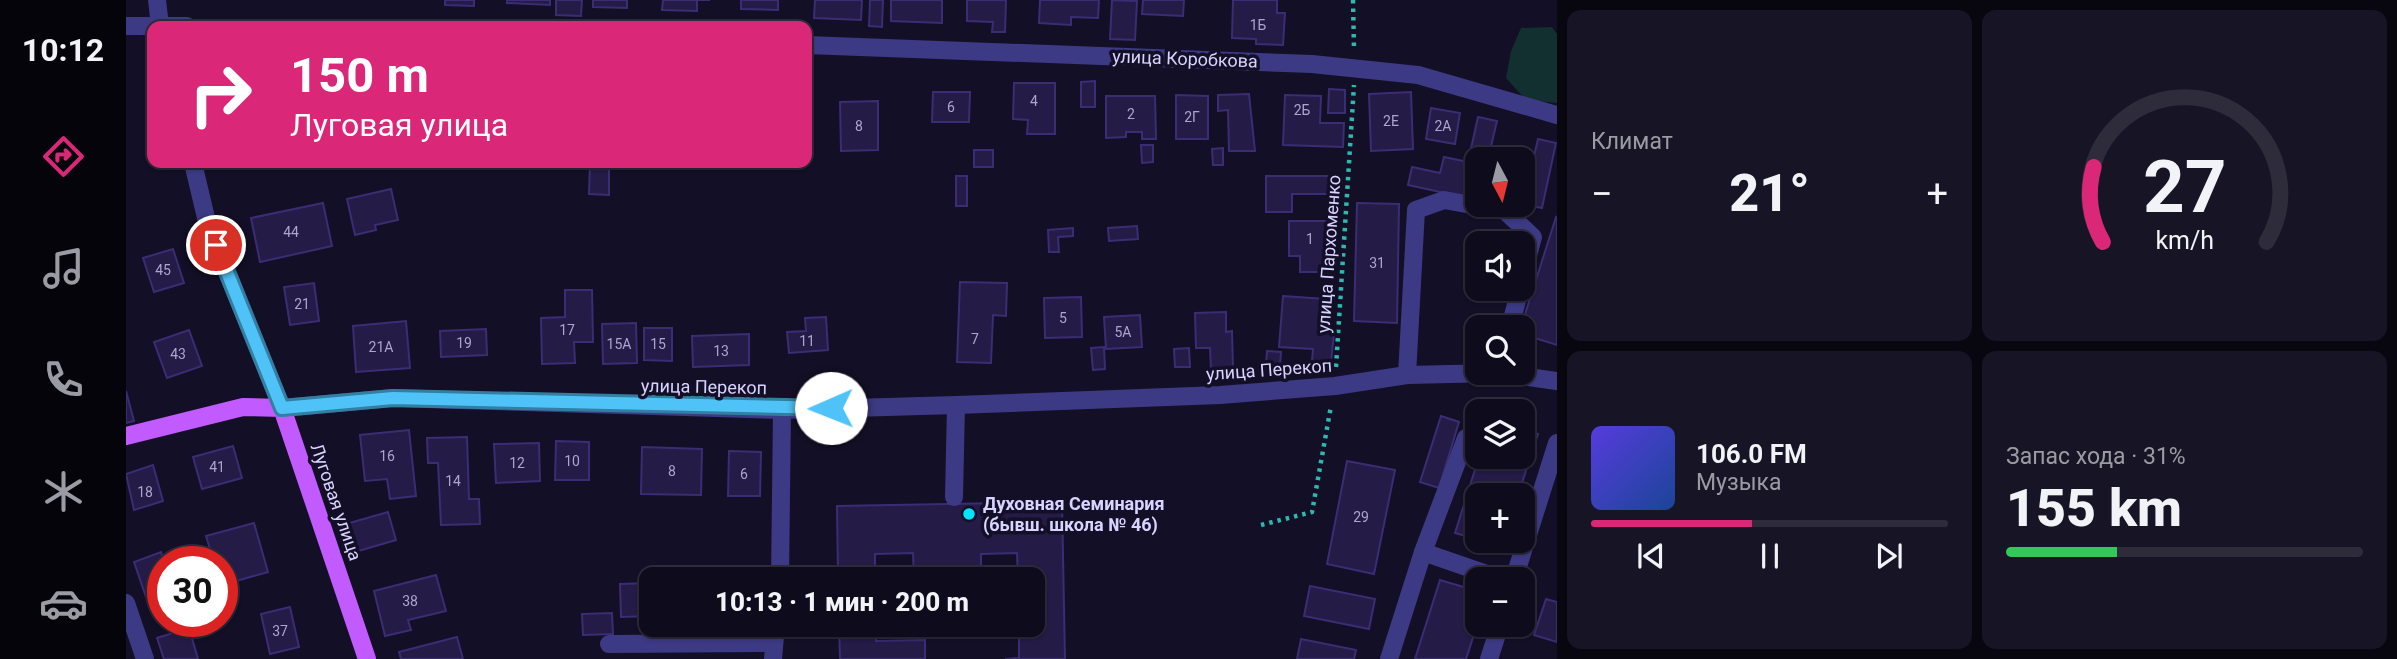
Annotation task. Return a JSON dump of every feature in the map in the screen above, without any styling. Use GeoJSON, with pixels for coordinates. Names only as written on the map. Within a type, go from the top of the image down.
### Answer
{"type":"FeatureCollection","features":[{"type":"Feature","properties":{"kind":"main road","name":"улица Перекоп"},"geometry":{"type":"LineString","coordinates":[[126,436],[243,407],[282,408]]}},
{"type":"Feature","properties":{"kind":"main road","name":"Луговая улица"},"geometry":{"type":"LineString","coordinates":[[282,408],[367,659]]}},
{"type":"Feature","properties":{"kind":"street"},"geometry":{"type":"LineString","coordinates":[[157,0],[159,21]]}},
{"type":"Feature","properties":{"kind":"street"},"geometry":{"type":"LineString","coordinates":[[126,26],[147,26]]}},
{"type":"Feature","properties":{"kind":"street","name":"улица Коробкова"},"geometry":{"type":"LineString","coordinates":[[812,45],[1312,64],[1418,75],[1557,115]]}},
{"type":"Feature","properties":{"kind":"street","name":"Луговая улица"},"geometry":{"type":"LineString","coordinates":[[193,168],[207,222],[282,408]]}},
{"type":"Feature","properties":{"kind":"street"},"geometry":{"type":"LineString","coordinates":[[1407,376],[1416,210],[1444,200],[1505,211],[1527,231]]}},
{"type":"Feature","properties":{"kind":"street","name":"улица Перекоп"},"geometry":{"type":"LineString","coordinates":[[282,408],[393,398],[782,410],[956,405],[1220,395],[1335,386],[1407,376],[1465,374]]}},
{"type":"Feature","properties":{"kind":"street"},"geometry":{"type":"LineString","coordinates":[[1535,377],[1557,380]]}},
{"type":"Feature","properties":{"kind":"street"},"geometry":{"type":"LineString","coordinates":[[954,497],[956,405]]}},
{"type":"Feature","properties":{"kind":"street"},"geometry":{"type":"LineString","coordinates":[[780,567],[782,410]]}},
{"type":"Feature","properties":{"kind":"street"},"geometry":{"type":"LineString","coordinates":[[1389,659],[1423,552],[1465,441]]}},
{"type":"Feature","properties":{"kind":"street"},"geometry":{"type":"LineString","coordinates":[[1518,567],[1557,443]]}},
{"type":"Feature","properties":{"kind":"street"},"geometry":{"type":"LineString","coordinates":[[1423,552],[1466,567]]}},
{"type":"Feature","properties":{"kind":"street"},"geometry":{"type":"LineString","coordinates":[[126,603],[141,658]]}},
{"type":"Feature","properties":{"kind":"street"},"geometry":{"type":"LineString","coordinates":[[1489,659],[1496,637]]}},
{"type":"Feature","properties":{"kind":"street"},"geometry":{"type":"LineString","coordinates":[[609,644],[774,642]]}},
{"type":"Feature","properties":{"kind":"path","name":"улица Пархоменко"},"geometry":{"type":"LineString","coordinates":[[1261,525],[1312,512],[1335,386],[1355,69],[1353,0]]}},
{"type":"Feature","properties":{"kind":"green space"},"geometry":{"type":"Polygon","coordinates":[[[1552,27],[1557,34],[1557,103],[1526,100],[1506,78],[1511,51],[1521,28],[1552,27]]]}},
{"type":"Feature","properties":{"kind":"building"},"geometry":{"type":"Polygon","coordinates":[[[445,0],[474,0],[474,6],[445,5],[445,0]]]}},
{"type":"Feature","properties":{"kind":"building"},"geometry":{"type":"Polygon","coordinates":[[[507,0],[550,0],[550,5],[507,3],[507,0]]]}},
{"type":"Feature","properties":{"kind":"building"},"geometry":{"type":"Polygon","coordinates":[[[556,0],[582,0],[581,16],[556,15],[556,0]]]}},
{"type":"Feature","properties":{"kind":"building"},"geometry":{"type":"Polygon","coordinates":[[[593,0],[627,0],[627,8],[593,7],[593,0]]]}},
{"type":"Feature","properties":{"kind":"building"},"geometry":{"type":"Polygon","coordinates":[[[663,0],[697,0],[697,11],[662,10],[663,0]]]}},
{"type":"Feature","properties":{"kind":"building"},"geometry":{"type":"Polygon","coordinates":[[[741,0],[778,0],[778,10],[741,9],[741,0]]]}},
{"type":"Feature","properties":{"kind":"building"},"geometry":{"type":"Polygon","coordinates":[[[815,0],[862,0],[861,20],[814,18],[815,0]]]}},
{"type":"Feature","properties":{"kind":"building"},"geometry":{"type":"Polygon","coordinates":[[[870,0],[883,0],[882,27],[869,26],[870,0]]]}},
{"type":"Feature","properties":{"kind":"building"},"geometry":{"type":"Polygon","coordinates":[[[891,0],[942,0],[942,23],[891,21],[891,0]]]}},
{"type":"Feature","properties":{"kind":"building"},"geometry":{"type":"Polygon","coordinates":[[[967,0],[1006,0],[1005,32],[992,32],[993,22],[967,21],[967,0]]]}},
{"type":"Feature","properties":{"kind":"building"},"geometry":{"type":"Polygon","coordinates":[[[1040,0],[1099,0],[1098,18],[1071,17],[1071,25],[1039,23],[1040,0]]]}},
{"type":"Feature","properties":{"kind":"building"},"geometry":{"type":"Polygon","coordinates":[[[1112,0],[1137,1],[1135,40],[1110,39],[1112,0]]]}},
{"type":"Feature","properties":{"kind":"building"},"geometry":{"type":"Polygon","coordinates":[[[1143,0],[1184,0],[1183,16],[1142,14],[1143,0]]]}},
{"type":"Feature","properties":{"kind":"building"},"geometry":{"type":"Polygon","coordinates":[[[1233,0],[1277,0],[1277,13],[1285,13],[1283,45],[1256,44],[1256,39],[1232,38],[1233,0]]]}},
{"type":"Feature","properties":{"kind":"building"},"geometry":{"type":"Polygon","coordinates":[[[1095,81],[1095,107],[1081,107],[1081,82],[1095,81]]]}},
{"type":"Feature","properties":{"kind":"building"},"geometry":{"type":"Polygon","coordinates":[[[1014,83],[1055,83],[1055,134],[1027,134],[1028,120],[1013,119],[1014,83]]]}},
{"type":"Feature","properties":{"kind":"building"},"geometry":{"type":"Polygon","coordinates":[[[1329,89],[1345,90],[1345,113],[1328,113],[1329,89]]]}},
{"type":"Feature","properties":{"kind":"building"},"geometry":{"type":"Polygon","coordinates":[[[933,92],[970,92],[969,122],[932,122],[933,92]]]}},
{"type":"Feature","properties":{"kind":"building"},"geometry":{"type":"Polygon","coordinates":[[[1411,92],[1413,149],[1371,151],[1369,94],[1411,92]]]}},
{"type":"Feature","properties":{"kind":"building"},"geometry":{"type":"Polygon","coordinates":[[[1249,94],[1255,151],[1229,151],[1228,110],[1218,111],[1218,95],[1249,94]]]}},
{"type":"Feature","properties":{"kind":"building"},"geometry":{"type":"Polygon","coordinates":[[[1176,95],[1208,96],[1208,139],[1176,139],[1176,95]]]}},
{"type":"Feature","properties":{"kind":"building"},"geometry":{"type":"Polygon","coordinates":[[[1285,95],[1321,96],[1320,123],[1344,123],[1343,147],[1283,145],[1285,95]]]}},
{"type":"Feature","properties":{"kind":"building"},"geometry":{"type":"Polygon","coordinates":[[[1106,96],[1155,96],[1156,139],[1142,139],[1142,132],[1126,132],[1126,137],[1106,138],[1106,96]]]}},
{"type":"Feature","properties":{"kind":"building"},"geometry":{"type":"Polygon","coordinates":[[[878,101],[878,150],[841,151],[840,102],[878,101]]]}},
{"type":"Feature","properties":{"kind":"building"},"geometry":{"type":"Polygon","coordinates":[[[1431,108],[1460,113],[1455,144],[1426,139],[1431,108]]]}},
{"type":"Feature","properties":{"kind":"building"},"geometry":{"type":"Polygon","coordinates":[[[1478,117],[1497,121],[1491,147],[1471,147],[1478,117]]]}},
{"type":"Feature","properties":{"kind":"building"},"geometry":{"type":"Polygon","coordinates":[[[1538,139],[1556,143],[1542,208],[1535,207],[1535,152],[1538,139]]]}},
{"type":"Feature","properties":{"kind":"building"},"geometry":{"type":"Polygon","coordinates":[[[1141,145],[1153,145],[1153,162],[1142,163],[1141,145]]]}},
{"type":"Feature","properties":{"kind":"building"},"geometry":{"type":"Polygon","coordinates":[[[1223,148],[1223,165],[1213,165],[1212,149],[1223,148]]]}},
{"type":"Feature","properties":{"kind":"building"},"geometry":{"type":"Polygon","coordinates":[[[974,150],[993,150],[993,167],[974,167],[974,150]]]}},
{"type":"Feature","properties":{"kind":"building"},"geometry":{"type":"Polygon","coordinates":[[[1444,157],[1465,161],[1465,197],[1408,185],[1412,167],[1440,173],[1444,157]]]}},
{"type":"Feature","properties":{"kind":"building"},"geometry":{"type":"Polygon","coordinates":[[[590,168],[609,168],[609,195],[589,194],[590,168]]]}},
{"type":"Feature","properties":{"kind":"building"},"geometry":{"type":"Polygon","coordinates":[[[956,176],[967,176],[967,206],[956,206],[956,176]]]}},
{"type":"Feature","properties":{"kind":"building"},"geometry":{"type":"Polygon","coordinates":[[[1266,176],[1328,176],[1328,194],[1292,194],[1292,212],[1266,212],[1266,176]]]}},
{"type":"Feature","properties":{"kind":"building"},"geometry":{"type":"Polygon","coordinates":[[[391,189],[398,220],[375,225],[376,230],[355,235],[347,199],[391,189]]]}},
{"type":"Feature","properties":{"kind":"building"},"geometry":{"type":"Polygon","coordinates":[[[323,203],[332,246],[260,262],[251,218],[323,203]]]}},
{"type":"Feature","properties":{"kind":"building"},"geometry":{"type":"Polygon","coordinates":[[[1357,203],[1399,204],[1397,323],[1354,321],[1357,203]]]}},
{"type":"Feature","properties":{"kind":"building"},"geometry":{"type":"Polygon","coordinates":[[[1556,217],[1557,345],[1535,338],[1535,315],[1525,315],[1529,301],[1535,301],[1535,283],[1556,217]]]}},
{"type":"Feature","properties":{"kind":"building"},"geometry":{"type":"Polygon","coordinates":[[[1289,221],[1331,221],[1332,272],[1300,272],[1300,256],[1289,256],[1289,221]]]}},
{"type":"Feature","properties":{"kind":"building"},"geometry":{"type":"Polygon","coordinates":[[[1137,226],[1138,239],[1109,241],[1108,228],[1137,226]]]}},
{"type":"Feature","properties":{"kind":"building"},"geometry":{"type":"Polygon","coordinates":[[[1073,228],[1073,236],[1058,237],[1059,252],[1049,252],[1048,230],[1073,228]]]}},
{"type":"Feature","properties":{"kind":"building"},"geometry":{"type":"Polygon","coordinates":[[[173,249],[184,283],[154,292],[143,258],[173,249]]]}},
{"type":"Feature","properties":{"kind":"building"},"geometry":{"type":"Polygon","coordinates":[[[960,282],[1007,283],[1006,316],[993,315],[991,363],[957,362],[960,282]]]}},
{"type":"Feature","properties":{"kind":"building"},"geometry":{"type":"Polygon","coordinates":[[[314,283],[319,321],[290,325],[284,287],[314,283]]]}},
{"type":"Feature","properties":{"kind":"building"},"geometry":{"type":"Polygon","coordinates":[[[565,290],[592,290],[593,342],[574,342],[575,363],[542,364],[541,318],[565,317],[565,290]]]}},
{"type":"Feature","properties":{"kind":"building"},"geometry":{"type":"Polygon","coordinates":[[[1283,296],[1325,299],[1323,332],[1334,333],[1331,362],[1312,361],[1313,349],[1279,347],[1283,296]]]}},
{"type":"Feature","properties":{"kind":"building"},"geometry":{"type":"Polygon","coordinates":[[[1081,297],[1082,337],[1045,338],[1044,298],[1081,297]]]}},
{"type":"Feature","properties":{"kind":"building"},"geometry":{"type":"Polygon","coordinates":[[[1226,312],[1226,332],[1232,331],[1233,368],[1211,369],[1210,348],[1196,348],[1195,313],[1226,312]]]}},
{"type":"Feature","properties":{"kind":"building"},"geometry":{"type":"Polygon","coordinates":[[[1140,315],[1142,347],[1106,349],[1104,317],[1140,315]]]}},
{"type":"Feature","properties":{"kind":"building"},"geometry":{"type":"Polygon","coordinates":[[[826,317],[828,350],[789,353],[787,332],[806,331],[805,318],[826,317]]]}},
{"type":"Feature","properties":{"kind":"building"},"geometry":{"type":"Polygon","coordinates":[[[406,321],[410,368],[356,372],[353,326],[406,321]]]}},
{"type":"Feature","properties":{"kind":"building"},"geometry":{"type":"Polygon","coordinates":[[[636,323],[637,363],[603,364],[602,324],[636,323]]]}},
{"type":"Feature","properties":{"kind":"building"},"geometry":{"type":"Polygon","coordinates":[[[644,328],[672,328],[672,361],[644,360],[644,328]]]}},
{"type":"Feature","properties":{"kind":"building"},"geometry":{"type":"Polygon","coordinates":[[[486,329],[487,355],[441,357],[440,331],[486,329]]]}},
{"type":"Feature","properties":{"kind":"building"},"geometry":{"type":"Polygon","coordinates":[[[189,330],[202,366],[167,378],[154,342],[189,330]]]}},
{"type":"Feature","properties":{"kind":"building"},"geometry":{"type":"Polygon","coordinates":[[[749,334],[749,365],[693,367],[692,336],[749,334]]]}},
{"type":"Feature","properties":{"kind":"building"},"geometry":{"type":"Polygon","coordinates":[[[1104,347],[1105,369],[1093,370],[1091,348],[1104,347]]]}},
{"type":"Feature","properties":{"kind":"building"},"geometry":{"type":"Polygon","coordinates":[[[1189,348],[1190,367],[1175,367],[1174,349],[1189,348]]]}},
{"type":"Feature","properties":{"kind":"building"},"geometry":{"type":"Polygon","coordinates":[[[1267,351],[1281,352],[1280,366],[1266,365],[1267,351]]]}},
{"type":"Feature","properties":{"kind":"building"},"geometry":{"type":"Polygon","coordinates":[[[126,391],[134,421],[126,423],[126,391]]]}},
{"type":"Feature","properties":{"kind":"building"},"geometry":{"type":"Polygon","coordinates":[[[1441,416],[1459,422],[1439,488],[1420,482],[1441,416]]]}},
{"type":"Feature","properties":{"kind":"building"},"geometry":{"type":"Polygon","coordinates":[[[409,430],[416,496],[390,499],[387,479],[365,481],[360,435],[409,430]]]}},
{"type":"Feature","properties":{"kind":"building"},"geometry":{"type":"Polygon","coordinates":[[[467,437],[469,499],[479,499],[480,524],[441,525],[438,463],[428,463],[427,438],[467,437]]]}},
{"type":"Feature","properties":{"kind":"building"},"geometry":{"type":"Polygon","coordinates":[[[556,441],[589,442],[589,480],[555,480],[556,441]]]}},
{"type":"Feature","properties":{"kind":"building"},"geometry":{"type":"Polygon","coordinates":[[[539,443],[540,481],[496,483],[494,444],[539,443]]]}},
{"type":"Feature","properties":{"kind":"building"},"geometry":{"type":"Polygon","coordinates":[[[233,446],[242,478],[202,489],[193,457],[233,446]]]}},
{"type":"Feature","properties":{"kind":"building"},"geometry":{"type":"Polygon","coordinates":[[[642,447],[702,449],[701,495],[641,494],[642,447]]]}},
{"type":"Feature","properties":{"kind":"building"},"geometry":{"type":"Polygon","coordinates":[[[729,451],[761,452],[760,496],[728,496],[729,451]]]}},
{"type":"Feature","properties":{"kind":"building"},"geometry":{"type":"Polygon","coordinates":[[[1347,461],[1395,470],[1374,574],[1327,564],[1347,461]]]}},
{"type":"Feature","properties":{"kind":"building"},"geometry":{"type":"Polygon","coordinates":[[[153,465],[163,501],[134,510],[126,474],[153,465]]]}},
{"type":"Feature","properties":{"kind":"building"},"geometry":{"type":"Polygon","coordinates":[[[1475,469],[1527,469],[1522,483],[1471,483],[1475,469]]]}},
{"type":"Feature","properties":{"kind":"building"},"geometry":{"type":"Polygon","coordinates":[[[1465,501],[1465,536],[1455,533],[1465,501]]]}},
{"type":"Feature","properties":{"kind":"building"},"geometry":{"type":"Polygon","coordinates":[[[1062,502],[1065,659],[1005,659],[1019,658],[1019,637],[1045,637],[1045,567],[1018,567],[1017,553],[981,554],[981,567],[914,567],[913,553],[875,554],[875,567],[838,567],[837,506],[1062,502]]]}},
{"type":"Feature","properties":{"kind":"building"},"geometry":{"type":"Polygon","coordinates":[[[388,512],[396,540],[355,552],[346,524],[388,512]]]}},
{"type":"Feature","properties":{"kind":"building"},"geometry":{"type":"Polygon","coordinates":[[[254,523],[268,572],[238,580],[238,546],[209,546],[206,536],[254,523]]]}},
{"type":"Feature","properties":{"kind":"building"},"geometry":{"type":"Polygon","coordinates":[[[147,557],[147,597],[146,597],[134,562],[147,557]]]}},
{"type":"Feature","properties":{"kind":"building"},"geometry":{"type":"Polygon","coordinates":[[[436,575],[446,611],[408,620],[411,630],[385,636],[374,591],[436,575]]]}},
{"type":"Feature","properties":{"kind":"building"},"geometry":{"type":"Polygon","coordinates":[[[1440,580],[1465,587],[1465,637],[1473,637],[1466,659],[1415,659],[1440,580]]]}},
{"type":"Feature","properties":{"kind":"building"},"geometry":{"type":"Polygon","coordinates":[[[639,583],[639,616],[621,617],[620,584],[639,583]]]}},
{"type":"Feature","properties":{"kind":"building"},"geometry":{"type":"Polygon","coordinates":[[[1310,586],[1375,599],[1369,629],[1304,616],[1310,586]]]}},
{"type":"Feature","properties":{"kind":"building"},"geometry":{"type":"Polygon","coordinates":[[[1546,599],[1557,602],[1557,642],[1535,635],[1546,599]]]}},
{"type":"Feature","properties":{"kind":"building"},"geometry":{"type":"Polygon","coordinates":[[[290,607],[299,647],[270,654],[261,614],[290,607]]]}},
{"type":"Feature","properties":{"kind":"building"},"geometry":{"type":"Polygon","coordinates":[[[612,613],[613,634],[583,635],[582,614],[612,613]]]}},
{"type":"Feature","properties":{"kind":"building"},"geometry":{"type":"Polygon","coordinates":[[[192,637],[198,659],[164,659],[157,638],[192,637]]]}},
{"type":"Feature","properties":{"kind":"building"},"geometry":{"type":"Polygon","coordinates":[[[457,637],[463,659],[401,659],[399,652],[457,637]]]}},
{"type":"Feature","properties":{"kind":"building"},"geometry":{"type":"Polygon","coordinates":[[[685,637],[765,637],[765,638],[685,637]]]}},
{"type":"Feature","properties":{"kind":"building"},"geometry":{"type":"Polygon","coordinates":[[[839,637],[876,637],[876,641],[925,640],[925,659],[840,659],[839,637]]]}},
{"type":"Feature","properties":{"kind":"building"},"geometry":{"type":"Polygon","coordinates":[[[1301,639],[1356,650],[1354,659],[1297,659],[1301,639]]]}},
{"type":"Feature","properties":{"kind":"place","name":"Духовная Семинария (бывш. школа № 46)"},"geometry":{"type":"Point","coordinates":[969,514]}},
{"type":"Feature","properties":{"kind":"route"},"geometry":{"type":"LineString","coordinates":[[216,245],[282,408],[393,398],[782,410],[831,408]]}}]}
